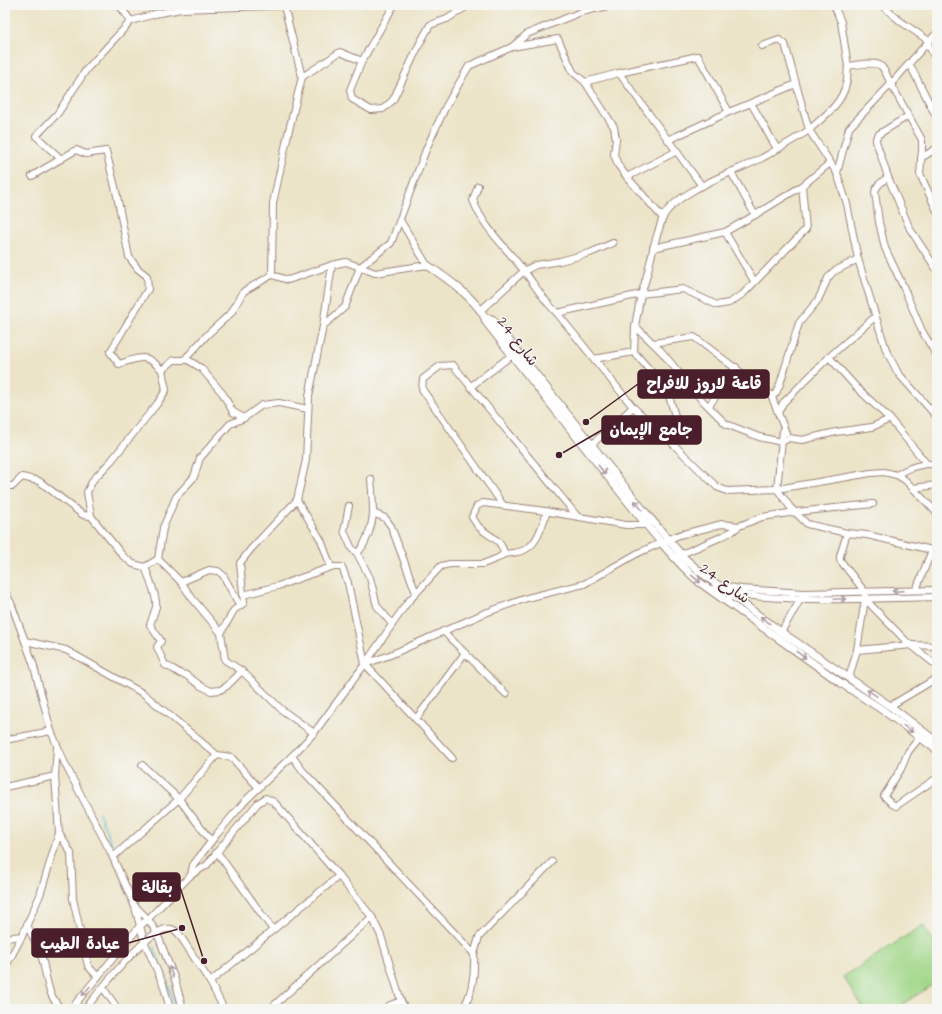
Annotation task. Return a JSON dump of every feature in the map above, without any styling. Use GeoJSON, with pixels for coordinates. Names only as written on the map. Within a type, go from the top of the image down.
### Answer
{"type":"FeatureCollection","features":[{"type":"Feature","properties":{"kind":"street"},"geometry":{"type":"LineString","coordinates":[[119,5],[131,21]]}},
{"type":"Feature","properties":{"kind":"street"},"geometry":{"type":"LineString","coordinates":[[61,159],[36,136],[58,113],[86,70],[131,21],[155,14],[181,9],[297,5]]}},
{"type":"Feature","properties":{"kind":"street"},"geometry":{"type":"LineString","coordinates":[[394,5],[362,61],[350,90],[352,99],[372,110],[383,109],[393,100],[430,25],[447,19],[470,5]]}},
{"type":"Feature","properties":{"kind":"street"},"geometry":{"type":"LineString","coordinates":[[512,47],[527,34],[540,28],[581,12],[613,5]]}},
{"type":"Feature","properties":{"kind":"street"},"geometry":{"type":"LineString","coordinates":[[665,436],[676,419],[669,396],[655,376],[634,352],[635,326],[641,294],[653,248],[663,218],[668,210],[678,201],[702,186],[777,149],[810,130],[840,99],[846,84],[848,66],[842,22],[834,5]]}},
{"type":"Feature","properties":{"kind":"street"},"geometry":{"type":"LineString","coordinates":[[272,275],[273,203],[302,77],[284,6]]}},
{"type":"Feature","properties":{"kind":"street"},"geometry":{"type":"LineString","coordinates":[[884,7],[900,21],[929,41]]}},
{"type":"Feature","properties":{"kind":"street"},"geometry":{"type":"LineString","coordinates":[[837,173],[849,128],[937,33]]}},
{"type":"Feature","properties":{"kind":"street"},"geometry":{"type":"LineString","coordinates":[[323,326],[345,307],[360,267],[391,242],[430,140],[445,108],[469,66],[512,47],[558,39],[573,72],[585,82],[614,127],[616,139],[614,154],[618,165],[663,218]]}},
{"type":"Feature","properties":{"kind":"street"},"geometry":{"type":"LineString","coordinates":[[762,46],[779,40],[785,44],[810,130],[837,173],[847,204],[858,259],[886,350],[898,373],[937,417]]}},
{"type":"Feature","properties":{"kind":"street"},"geometry":{"type":"LineString","coordinates":[[929,41],[929,46],[937,62]]}},
{"type":"Feature","properties":{"kind":"street"},"geometry":{"type":"LineString","coordinates":[[302,77],[340,52],[362,61]]}},
{"type":"Feature","properties":{"kind":"street"},"geometry":{"type":"LineString","coordinates":[[585,82],[698,56],[730,112]]}},
{"type":"Feature","properties":{"kind":"street"},"geometry":{"type":"LineString","coordinates":[[909,63],[937,118]]}},
{"type":"Feature","properties":{"kind":"street"},"geometry":{"type":"LineString","coordinates":[[848,66],[873,64],[879,65],[884,70],[922,140],[919,171],[920,177],[937,211]]}},
{"type":"Feature","properties":{"kind":"street"},"geometry":{"type":"LineString","coordinates":[[619,73],[702,186]]}},
{"type":"Feature","properties":{"kind":"street"},"geometry":{"type":"LineString","coordinates":[[668,140],[796,84]]}},
{"type":"Feature","properties":{"kind":"street"},"geometry":{"type":"LineString","coordinates":[[751,103],[777,149]]}},
{"type":"Feature","properties":{"kind":"street"},"geometry":{"type":"LineString","coordinates":[[908,116],[879,134],[876,138],[877,144],[888,177],[910,229],[937,270]]}},
{"type":"Feature","properties":{"kind":"street"},"geometry":{"type":"LineString","coordinates":[[921,158],[937,148]]}},
{"type":"Feature","properties":{"kind":"street"},"geometry":{"type":"LineString","coordinates":[[32,176],[76,150],[86,154],[106,151],[116,191],[129,257],[147,276],[148,288],[110,352],[119,364],[144,357],[153,361],[162,370],[166,390],[157,404],[111,461],[93,480],[86,492],[91,516],[123,556],[133,564],[145,566],[158,559]]}},
{"type":"Feature","properties":{"kind":"street"},"geometry":{"type":"LineString","coordinates":[[627,177],[677,152]]}},
{"type":"Feature","properties":{"kind":"street"},"geometry":{"type":"LineString","coordinates":[[653,248],[725,232],[802,186],[830,162]]}},
{"type":"Feature","properties":{"kind":"street"},"geometry":{"type":"LineString","coordinates":[[732,172],[755,215]]}},
{"type":"Feature","properties":{"kind":"street"},"geometry":{"type":"LineString","coordinates":[[888,177],[878,185],[875,192],[879,222],[885,248],[922,331],[937,356]]}},
{"type":"Feature","properties":{"kind":"street"},"geometry":{"type":"LineString","coordinates":[[478,186],[473,200],[479,214],[524,270],[550,307],[557,313],[633,408],[665,436],[718,487],[727,491],[777,489],[884,472],[897,475],[906,480],[937,513]]}},
{"type":"Feature","properties":{"kind":"street"},"geometry":{"type":"LineString","coordinates":[[557,313],[641,294],[683,289],[717,305],[729,303],[743,294],[806,229],[802,186]]}},
{"type":"Feature","properties":{"kind":"street"},"geometry":{"type":"LineString","coordinates":[[400,220],[427,265],[443,275],[471,299],[485,317]]}},
{"type":"Feature","properties":{"kind":"street"},"geometry":{"type":"LineString","coordinates":[[725,232],[754,282]]}},
{"type":"Feature","properties":{"kind":"street"},"geometry":{"type":"LineString","coordinates":[[481,310],[524,270],[536,265],[577,257],[613,243]]}},
{"type":"Feature","properties":{"kind":"street"},"geometry":{"type":"LineString","coordinates":[[772,397],[776,393],[780,384],[798,323],[818,300],[828,278],[833,272],[858,259]]}},
{"type":"Feature","properties":{"kind":"street"},"geometry":{"type":"LineString","coordinates":[[184,360],[208,334],[231,313],[244,291],[272,275],[288,280],[332,265],[346,262],[375,273],[427,265]]}},
{"type":"Feature","properties":{"kind":"street"},"geometry":{"type":"LineString","coordinates":[[221,633],[234,610],[244,603],[240,563],[251,549],[297,500],[306,460],[309,396],[323,326],[332,265]]}},
{"type":"Feature","properties":{"kind":"street"},"geometry":{"type":"LineString","coordinates":[[778,412],[782,403],[829,357],[876,316]]}},
{"type":"Feature","properties":{"kind":"street","name":"شارع 24"},"geometry":{"type":"LineString","coordinates":[[485,317],[486,322],[512,355],[694,577],[708,588],[737,604],[781,632],[849,678],[890,706],[937,742]]}},
{"type":"Feature","properties":{"kind":"street","name":"شارع 24"},"geometry":{"type":"LineString","coordinates":[[485,317],[492,319],[589,448]]}},
{"type":"Feature","properties":{"kind":"street"},"geometry":{"type":"LineString","coordinates":[[635,326],[653,343],[699,397],[726,424],[759,437],[782,442],[789,438],[802,440],[836,432],[872,427],[890,419]]}},
{"type":"Feature","properties":{"kind":"street"},"geometry":{"type":"LineString","coordinates":[[653,343],[694,337],[736,367],[771,395],[783,430],[777,489],[790,507],[807,524],[847,533],[867,535],[932,550]]}},
{"type":"Feature","properties":{"kind":"street"},"geometry":{"type":"LineString","coordinates":[[594,360],[634,352]]}},
{"type":"Feature","properties":{"kind":"street"},"geometry":{"type":"LineString","coordinates":[[470,387],[512,355]]}},
{"type":"Feature","properties":{"kind":"street"},"geometry":{"type":"LineString","coordinates":[[829,357],[856,387],[890,419],[926,463]]}},
{"type":"Feature","properties":{"kind":"street"},"geometry":{"type":"LineString","coordinates":[[162,370],[174,360],[188,360],[202,368],[223,394],[233,412],[244,418]]}},
{"type":"Feature","properties":{"kind":"street"},"geometry":{"type":"LineString","coordinates":[[503,506],[422,389],[423,379],[440,366],[452,365],[577,516]]}},
{"type":"Feature","properties":{"kind":"street"},"geometry":{"type":"LineString","coordinates":[[709,406],[736,367]]}},
{"type":"Feature","properties":{"kind":"street"},"geometry":{"type":"LineString","coordinates":[[158,559],[163,528],[176,497],[194,477],[200,458],[230,424],[244,418],[262,405],[279,403],[308,409]]}},
{"type":"Feature","properties":{"kind":"street"},"geometry":{"type":"LineString","coordinates":[[589,448],[633,408]]}},
{"type":"Feature","properties":{"kind":"street"},"geometry":{"type":"LineString","coordinates":[[783,430],[789,438]]}},
{"type":"Feature","properties":{"kind":"street"},"geometry":{"type":"LineString","coordinates":[[897,475],[926,463],[937,464]]}},
{"type":"Feature","properties":{"kind":"street"},"geometry":{"type":"LineString","coordinates":[[5,486],[13,486],[22,477],[39,481],[82,515],[91,516]]}},
{"type":"Feature","properties":{"kind":"street"},"geometry":{"type":"LineString","coordinates":[[357,553],[361,550],[368,535],[373,513],[371,479]]}},
{"type":"Feature","properties":{"kind":"street"},"geometry":{"type":"LineString","coordinates":[[913,488],[937,485]]}},
{"type":"Feature","properties":{"kind":"street"},"geometry":{"type":"LineString","coordinates":[[297,500],[321,540],[331,567]]}},
{"type":"Feature","properties":{"kind":"street"},"geometry":{"type":"LineString","coordinates":[[504,554],[504,548],[500,542],[478,526],[472,517],[477,506],[483,503],[577,516],[626,525],[650,523]]}},
{"type":"Feature","properties":{"kind":"street"},"geometry":{"type":"LineString","coordinates":[[678,556],[721,537],[739,526],[762,517],[873,504]]}},
{"type":"Feature","properties":{"kind":"street"},"geometry":{"type":"LineString","coordinates":[[349,506],[344,531],[352,549],[357,553],[370,578],[377,606],[392,624]]}},
{"type":"Feature","properties":{"kind":"street"},"geometry":{"type":"LineString","coordinates":[[191,875],[193,865],[211,841],[245,801],[292,756],[314,732],[365,664],[406,603],[441,566],[450,564],[483,564],[504,554],[527,549],[535,540],[547,512]]}},
{"type":"Feature","properties":{"kind":"street"},"geometry":{"type":"LineString","coordinates":[[373,513],[385,518],[392,526],[416,593]]}},
{"type":"Feature","properties":{"kind":"street"},"geometry":{"type":"LineString","coordinates":[[365,664],[390,655],[485,613],[527,598],[584,584],[638,553],[665,541],[694,531],[722,524],[739,526]]}},
{"type":"Feature","properties":{"kind":"street"},"geometry":{"type":"LineString","coordinates":[[847,533],[840,560],[865,592],[857,650],[849,678]]}},
{"type":"Feature","properties":{"kind":"street"},"geometry":{"type":"LineString","coordinates":[[916,590],[932,550],[937,545]]}},
{"type":"Feature","properties":{"kind":"street","name":"شارع 24"},"geometry":{"type":"LineString","coordinates":[[678,556],[730,594],[737,604],[841,683],[884,711],[937,750]]}},
{"type":"Feature","properties":{"kind":"street"},"geometry":{"type":"LineString","coordinates":[[158,559],[181,582],[192,598],[221,633],[225,660],[242,671],[282,710],[314,732]]}},
{"type":"Feature","properties":{"kind":"street"},"geometry":{"type":"LineString","coordinates":[[145,566],[152,585],[156,606],[150,625],[161,641],[157,647],[165,665],[173,668],[180,674],[186,675],[211,691],[220,690],[227,686],[242,671]]}},
{"type":"Feature","properties":{"kind":"street"},"geometry":{"type":"LineString","coordinates":[[243,595],[278,586],[331,567],[342,567],[348,583],[365,664],[452,758]]}},
{"type":"Feature","properties":{"kind":"street"},"geometry":{"type":"LineString","coordinates":[[181,582],[209,570],[218,571],[223,575],[240,606]]}},
{"type":"Feature","properties":{"kind":"street"},"geometry":{"type":"LineString","coordinates":[[718,585],[740,589],[748,593]]}},
{"type":"Feature","properties":{"kind":"street"},"geometry":{"type":"LineString","coordinates":[[708,588],[730,594],[748,593],[865,599],[937,597]]}},
{"type":"Feature","properties":{"kind":"street"},"geometry":{"type":"LineString","coordinates":[[730,594],[740,589]]}},
{"type":"Feature","properties":{"kind":"street"},"geometry":{"type":"LineString","coordinates":[[803,596],[865,592],[937,590]]}},
{"type":"Feature","properties":{"kind":"street"},"geometry":{"type":"LineString","coordinates":[[5,592],[8,604],[25,641],[33,663],[50,731],[66,766],[113,857],[136,907],[139,927],[144,942],[163,984],[170,1009]]}},
{"type":"Feature","properties":{"kind":"street"},"geometry":{"type":"LineString","coordinates":[[737,604],[741,596],[748,593]]}},
{"type":"Feature","properties":{"kind":"street"},"geometry":{"type":"LineString","coordinates":[[781,632],[803,596]]}},
{"type":"Feature","properties":{"kind":"street"},"geometry":{"type":"LineString","coordinates":[[865,599],[912,645],[937,666]]}},
{"type":"Feature","properties":{"kind":"street"},"geometry":{"type":"LineString","coordinates":[[444,631],[506,694]]}},
{"type":"Feature","properties":{"kind":"street"},"geometry":{"type":"LineString","coordinates":[[25,641],[66,650],[144,694],[216,755],[231,757],[259,788]]}},
{"type":"Feature","properties":{"kind":"street"},"geometry":{"type":"LineString","coordinates":[[857,650],[912,645],[937,646]]}},
{"type":"Feature","properties":{"kind":"street"},"geometry":{"type":"LineString","coordinates":[[416,719],[465,653]]}},
{"type":"Feature","properties":{"kind":"street"},"geometry":{"type":"LineString","coordinates":[[890,706],[937,678]]}},
{"type":"Feature","properties":{"kind":"street"},"geometry":{"type":"LineString","coordinates":[[5,740],[50,731]]}},
{"type":"Feature","properties":{"kind":"street"},"geometry":{"type":"LineString","coordinates":[[920,737],[908,752],[901,769],[884,796],[896,806],[937,778]]}},
{"type":"Feature","properties":{"kind":"street"},"geometry":{"type":"LineString","coordinates":[[5,968],[22,936],[40,895],[58,833],[56,776],[57,746]]}},
{"type":"Feature","properties":{"kind":"street"},"geometry":{"type":"LineString","coordinates":[[113,857],[179,799],[216,755]]}},
{"type":"Feature","properties":{"kind":"street"},"geometry":{"type":"LineString","coordinates":[[292,756],[303,771],[474,954]]}},
{"type":"Feature","properties":{"kind":"street"},"geometry":{"type":"LineString","coordinates":[[142,765],[179,799],[211,841]]}},
{"type":"Feature","properties":{"kind":"street"},"geometry":{"type":"LineString","coordinates":[[5,787],[56,776]]}},
{"type":"Feature","properties":{"kind":"street"},"geometry":{"type":"LineString","coordinates":[[71,1009],[139,927],[191,875],[207,865],[258,803],[266,798],[274,802],[372,917],[381,936],[401,1001],[405,1009]]}},
{"type":"Feature","properties":{"kind":"street"},"geometry":{"type":"LineString","coordinates":[[58,833],[71,853],[73,899],[88,966],[98,977]]}},
{"type":"Feature","properties":{"kind":"street"},"geometry":{"type":"LineString","coordinates":[[217,852],[273,930]]}},
{"type":"Feature","properties":{"kind":"street"},"geometry":{"type":"LineString","coordinates":[[463,1009],[468,1002],[475,976],[474,954],[479,937],[552,862]]}},
{"type":"Feature","properties":{"kind":"street"},"geometry":{"type":"LineString","coordinates":[[210,982],[338,876]]}},
{"type":"Feature","properties":{"kind":"street"},"geometry":{"type":"LineString","coordinates":[[136,907],[148,919],[157,933],[183,1009]]}},
{"type":"Feature","properties":{"kind":"street"},"geometry":{"type":"LineString","coordinates":[[273,1008],[372,917]]}},
{"type":"Feature","properties":{"kind":"street"},"geometry":{"type":"LineString","coordinates":[[27,925],[39,949],[51,996],[62,1009]]}},
{"type":"Feature","properties":{"kind":"street"},"geometry":{"type":"LineString","coordinates":[[85,1009],[144,942],[164,929],[173,929],[179,934],[210,982],[224,1009]]}},
{"type":"Feature","properties":{"kind":"street"},"geometry":{"type":"LineString","coordinates":[[5,938],[22,936]]}},
{"type":"Feature","properties":{"kind":"street"},"geometry":{"type":"LineString","coordinates":[[102,988],[118,1009]]}},
{"type":"Feature","properties":{"kind":"street"},"geometry":{"type":"LineString","coordinates":[[384,1009],[401,1001]]}},
{"type":"Feature","properties":{"kind":"green space"},"geometry":{"type":"Polygon","coordinates":[[[923,925],[937,946],[937,982],[895,1009],[864,1009],[843,977],[923,925]]]}},
{"type":"Feature","properties":{"kind":"waterway"},"geometry":{"type":"LineString","coordinates":[[99,813],[115,852]]}},
{"type":"Feature","properties":{"kind":"waterway"},"geometry":{"type":"LineString","coordinates":[[117,857],[138,903]]}},
{"type":"Feature","properties":{"kind":"waterway"},"geometry":{"type":"LineString","coordinates":[[154,947],[169,987],[175,1009]]}},
{"type":"Feature","properties":{"kind":"place","name":"قاعة لاروز للافراح"},"geometry":{"type":"Point","coordinates":[586,422]}},
{"type":"Feature","properties":{"kind":"place","name":"جامع الإيمان"},"geometry":{"type":"Point","coordinates":[559,455]}},
{"type":"Feature","properties":{"kind":"place","name":"عيادة الطيب"},"geometry":{"type":"Point","coordinates":[182,928]}},
{"type":"Feature","properties":{"kind":"place","name":"بقالة"},"geometry":{"type":"Point","coordinates":[204,961]}}]}
